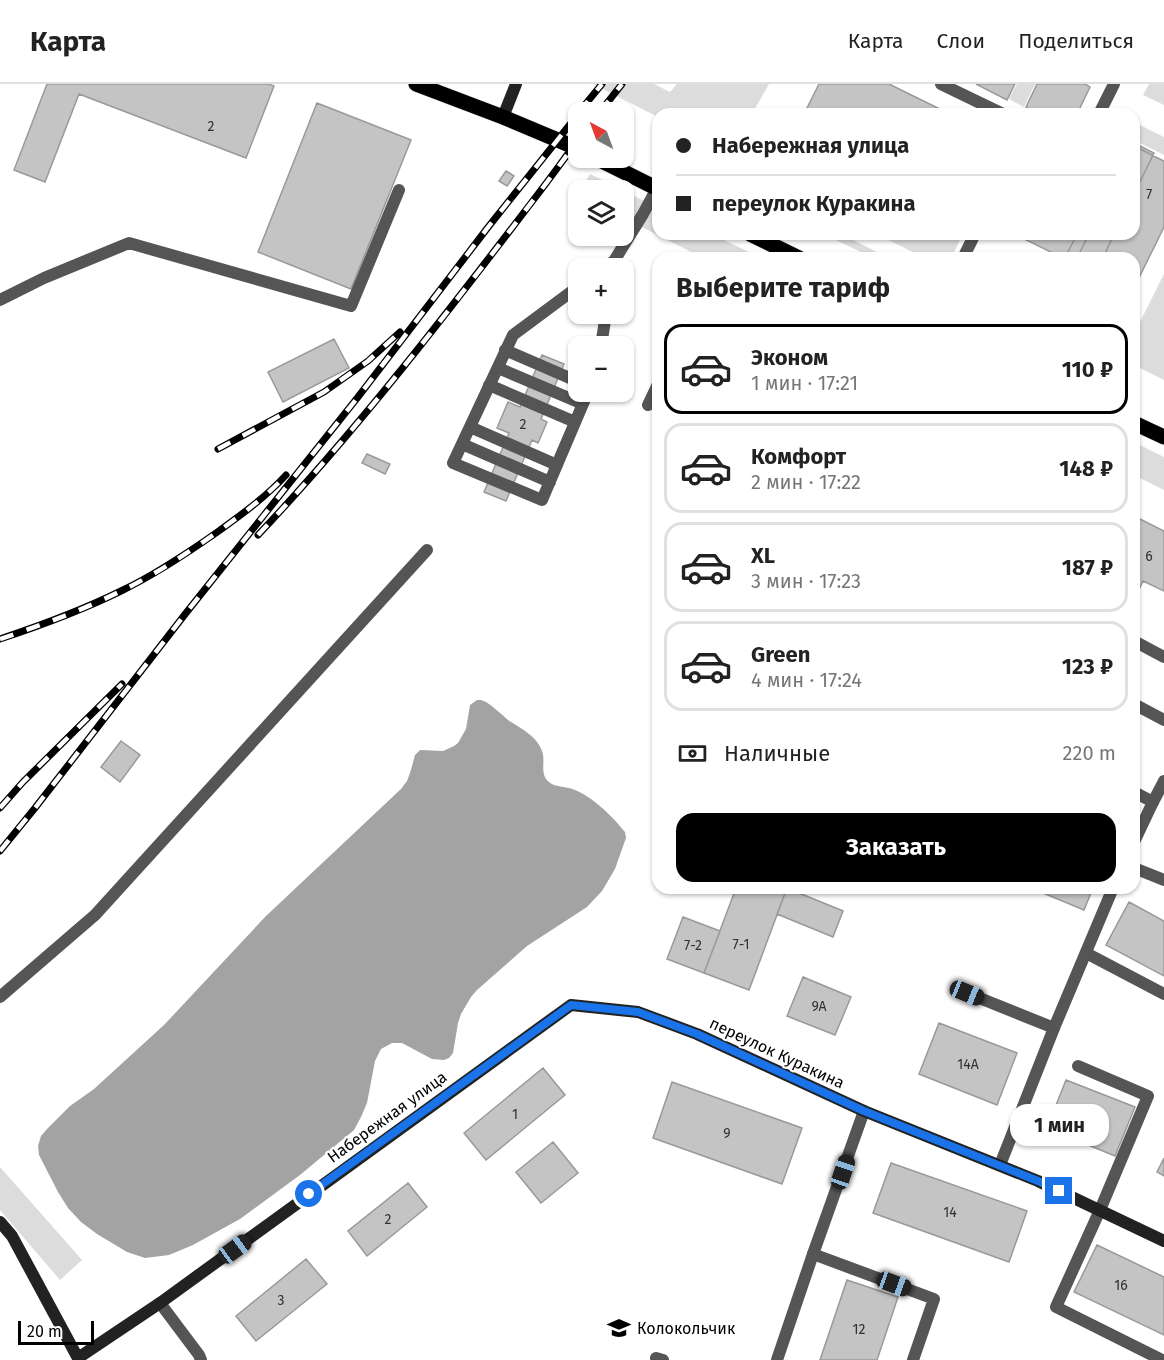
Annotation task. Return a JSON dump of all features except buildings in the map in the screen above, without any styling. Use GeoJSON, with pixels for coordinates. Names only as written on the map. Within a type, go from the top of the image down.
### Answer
{"type":"FeatureCollection","features":[{"type":"Feature","properties":{"kind":"main road"},"geometry":{"type":"LineString","coordinates":[[416,84],[568,144]]}},
{"type":"Feature","properties":{"kind":"main road"},"geometry":{"type":"LineString","coordinates":[[616,168],[652,186]]}},
{"type":"Feature","properties":{"kind":"main road"},"geometry":{"type":"LineString","coordinates":[[762,240],[787,252]]}},
{"type":"Feature","properties":{"kind":"main road"},"geometry":{"type":"LineString","coordinates":[[1140,426],[1164,437]]}},
{"type":"Feature","properties":{"kind":"street"},"geometry":{"type":"LineString","coordinates":[[503,117],[516,84]]}},
{"type":"Feature","properties":{"kind":"street"},"geometry":{"type":"LineString","coordinates":[[941,84],[991,108]]}},
{"type":"Feature","properties":{"kind":"street"},"geometry":{"type":"LineString","coordinates":[[1102,108],[1114,84]]}},
{"type":"Feature","properties":{"kind":"street"},"geometry":{"type":"LineString","coordinates":[[0,300],[44,278],[129,243],[351,306],[399,190]]}},
{"type":"Feature","properties":{"kind":"street"},"geometry":{"type":"LineString","coordinates":[[615,258],[652,199]]}},
{"type":"Feature","properties":{"kind":"street"},"geometry":{"type":"LineString","coordinates":[[498,368],[583,404],[542,500],[453,462],[513,335],[568,294]]}},
{"type":"Feature","properties":{"kind":"street"},"geometry":{"type":"LineString","coordinates":[[505,350],[568,377]]}},
{"type":"Feature","properties":{"kind":"street"},"geometry":{"type":"LineString","coordinates":[[489,385],[575,422]]}},
{"type":"Feature","properties":{"kind":"street"},"geometry":{"type":"LineString","coordinates":[[648,405],[652,397]]}},
{"type":"Feature","properties":{"kind":"street"},"geometry":{"type":"LineString","coordinates":[[470,427],[557,465]]}},
{"type":"Feature","properties":{"kind":"street"},"geometry":{"type":"LineString","coordinates":[[462,444],[550,482]]}},
{"type":"Feature","properties":{"kind":"street"},"geometry":{"type":"LineString","coordinates":[[0,997],[95,915],[427,550]]}},
{"type":"Feature","properties":{"kind":"street"},"geometry":{"type":"LineString","coordinates":[[1140,644],[1164,657]]}},
{"type":"Feature","properties":{"kind":"street"},"geometry":{"type":"LineString","coordinates":[[1140,707],[1164,720]]}},
{"type":"Feature","properties":{"kind":"street"},"geometry":{"type":"LineString","coordinates":[[1140,829],[1164,781]]}},
{"type":"Feature","properties":{"kind":"street"},"geometry":{"type":"LineString","coordinates":[[1140,795],[1153,802]]}},
{"type":"Feature","properties":{"kind":"street"},"geometry":{"type":"LineString","coordinates":[[1140,870],[1164,880]]}},
{"type":"Feature","properties":{"kind":"street"},"geometry":{"type":"LineString","coordinates":[[1000,1166],[1054,1028],[1111,894]]}},
{"type":"Feature","properties":{"kind":"street"},"geometry":{"type":"LineString","coordinates":[[1086,953],[1164,994]]}},
{"type":"Feature","properties":{"kind":"street"},"geometry":{"type":"LineString","coordinates":[[967,993],[1054,1028]]}},
{"type":"Feature","properties":{"kind":"street","name":"переулок Куракина"},"geometry":{"type":"LineString","coordinates":[[571,1005],[638,1012],[697,1034],[864,1111],[1038,1181],[1164,1241]]}},
{"type":"Feature","properties":{"kind":"street","name":"Набережная улица"},"geometry":{"type":"LineString","coordinates":[[78,1359],[160,1303],[571,1005]]}},
{"type":"Feature","properties":{"kind":"street"},"geometry":{"type":"LineString","coordinates":[[1078,1066],[1148,1096],[1056,1307],[1162,1360]]}},
{"type":"Feature","properties":{"kind":"street"},"geometry":{"type":"LineString","coordinates":[[777,1360],[864,1111]]}},
{"type":"Feature","properties":{"kind":"street"},"geometry":{"type":"LineString","coordinates":[[0,1222],[12,1236],[78,1359]]}},
{"type":"Feature","properties":{"kind":"street"},"geometry":{"type":"LineString","coordinates":[[813,1254],[934,1299],[913,1360]]}},
{"type":"Feature","properties":{"kind":"street"},"geometry":{"type":"LineString","coordinates":[[160,1303],[201,1360]]}},
{"type":"Feature","properties":{"kind":"shaded area"},"geometry":{"type":"Polygon","coordinates":[[[593,84],[654,84],[670,92],[677,84],[769,84],[755,108],[652,108],[652,114],[634,105],[634,102],[628,102],[593,84]]]}},
{"type":"Feature","properties":{"kind":"shaded area"},"geometry":{"type":"Polygon","coordinates":[[[1017,84],[1035,84],[1024,107],[1009,99],[1017,84]]]}},
{"type":"Feature","properties":{"kind":"shaded area"},"geometry":{"type":"Polygon","coordinates":[[[1149,84],[1164,84],[1164,105],[1143,95],[1149,84]]]}},
{"type":"Feature","properties":{"kind":"shaded area"},"geometry":{"type":"Polygon","coordinates":[[[1140,125],[1164,137],[1164,155],[1140,143],[1140,125]]]}},
{"type":"Feature","properties":{"kind":"shaded area"},"geometry":{"type":"Polygon","coordinates":[[[590,174],[603,180],[586,180],[590,174]]]}},
{"type":"Feature","properties":{"kind":"shaded area"},"geometry":{"type":"Polygon","coordinates":[[[634,196],[652,205],[652,232],[634,223],[634,196]]]}},
{"type":"Feature","properties":{"kind":"shaded area"},"geometry":{"type":"Polygon","coordinates":[[[667,240],[724,240],[749,252],[691,252],[667,240]]]}},
{"type":"Feature","properties":{"kind":"shaded area"},"geometry":{"type":"Polygon","coordinates":[[[836,240],[853,240],[877,252],[861,252],[836,240]]]}},
{"type":"Feature","properties":{"kind":"shaded area"},"geometry":{"type":"Polygon","coordinates":[[[888,240],[960,240],[954,252],[913,252],[888,240]]]}},
{"type":"Feature","properties":{"kind":"shaded area"},"geometry":{"type":"Polygon","coordinates":[[[1164,274],[1164,380],[1140,368],[1140,322],[1164,274]]]}},
{"type":"Feature","properties":{"kind":"shaded area"},"geometry":{"type":"Polygon","coordinates":[[[1140,445],[1164,457],[1164,490],[1140,478],[1140,445]]]}},
{"type":"Feature","properties":{"kind":"shaded area"},"geometry":{"type":"Polygon","coordinates":[[[477,700],[489,704],[536,741],[543,755],[544,775],[549,782],[589,797],[625,832],[626,838],[615,869],[602,891],[587,907],[527,946],[477,990],[461,1014],[453,1053],[449,1058],[432,1059],[402,1043],[392,1043],[381,1049],[375,1061],[367,1103],[354,1130],[300,1175],[240,1219],[193,1245],[169,1255],[145,1258],[127,1252],[97,1234],[68,1208],[58,1192],[39,1155],[38,1146],[41,1136],[70,1106],[94,1089],[164,1025],[266,916],[401,789],[407,781],[415,755],[420,750],[443,751],[458,743],[466,729],[470,705],[477,700]]]}},
{"type":"Feature","properties":{"kind":"shaded area"},"geometry":{"type":"Polygon","coordinates":[[[0,1167],[82,1260],[60,1280],[0,1210],[0,1167]]]}},
{"type":"Feature","properties":{"kind":"railway"},"geometry":{"type":"LineString","coordinates":[[587,102],[602,84]]}},
{"type":"Feature","properties":{"kind":"railway"},"geometry":{"type":"LineString","coordinates":[[608,102],[622,84]]}},
{"type":"Feature","properties":{"kind":"railway"},"geometry":{"type":"LineString","coordinates":[[0,851],[568,127]]}},
{"type":"Feature","properties":{"kind":"railway"},"geometry":{"type":"LineString","coordinates":[[258,535],[333,452],[404,366],[568,154]]}},
{"type":"Feature","properties":{"kind":"railway"},"geometry":{"type":"LineString","coordinates":[[218,449],[324,392],[368,361],[400,332]]}},
{"type":"Feature","properties":{"kind":"railway"},"geometry":{"type":"LineString","coordinates":[[0,639],[78,611],[147,577],[216,533],[262,498],[286,475]]}},
{"type":"Feature","properties":{"kind":"railway"},"geometry":{"type":"LineString","coordinates":[[0,808],[23,782],[122,684]]}},
{"type":"Feature","properties":{"kind":"place","name":"Колокольчик"},"geometry":{"type":"Point","coordinates":[619,1328]}},
{"type":"Feature","properties":{"kind":"route"},"geometry":{"type":"LineString","coordinates":[[309,1194],[571,1005],[638,1012],[697,1034],[864,1111],[1059,1191]]}}]}
